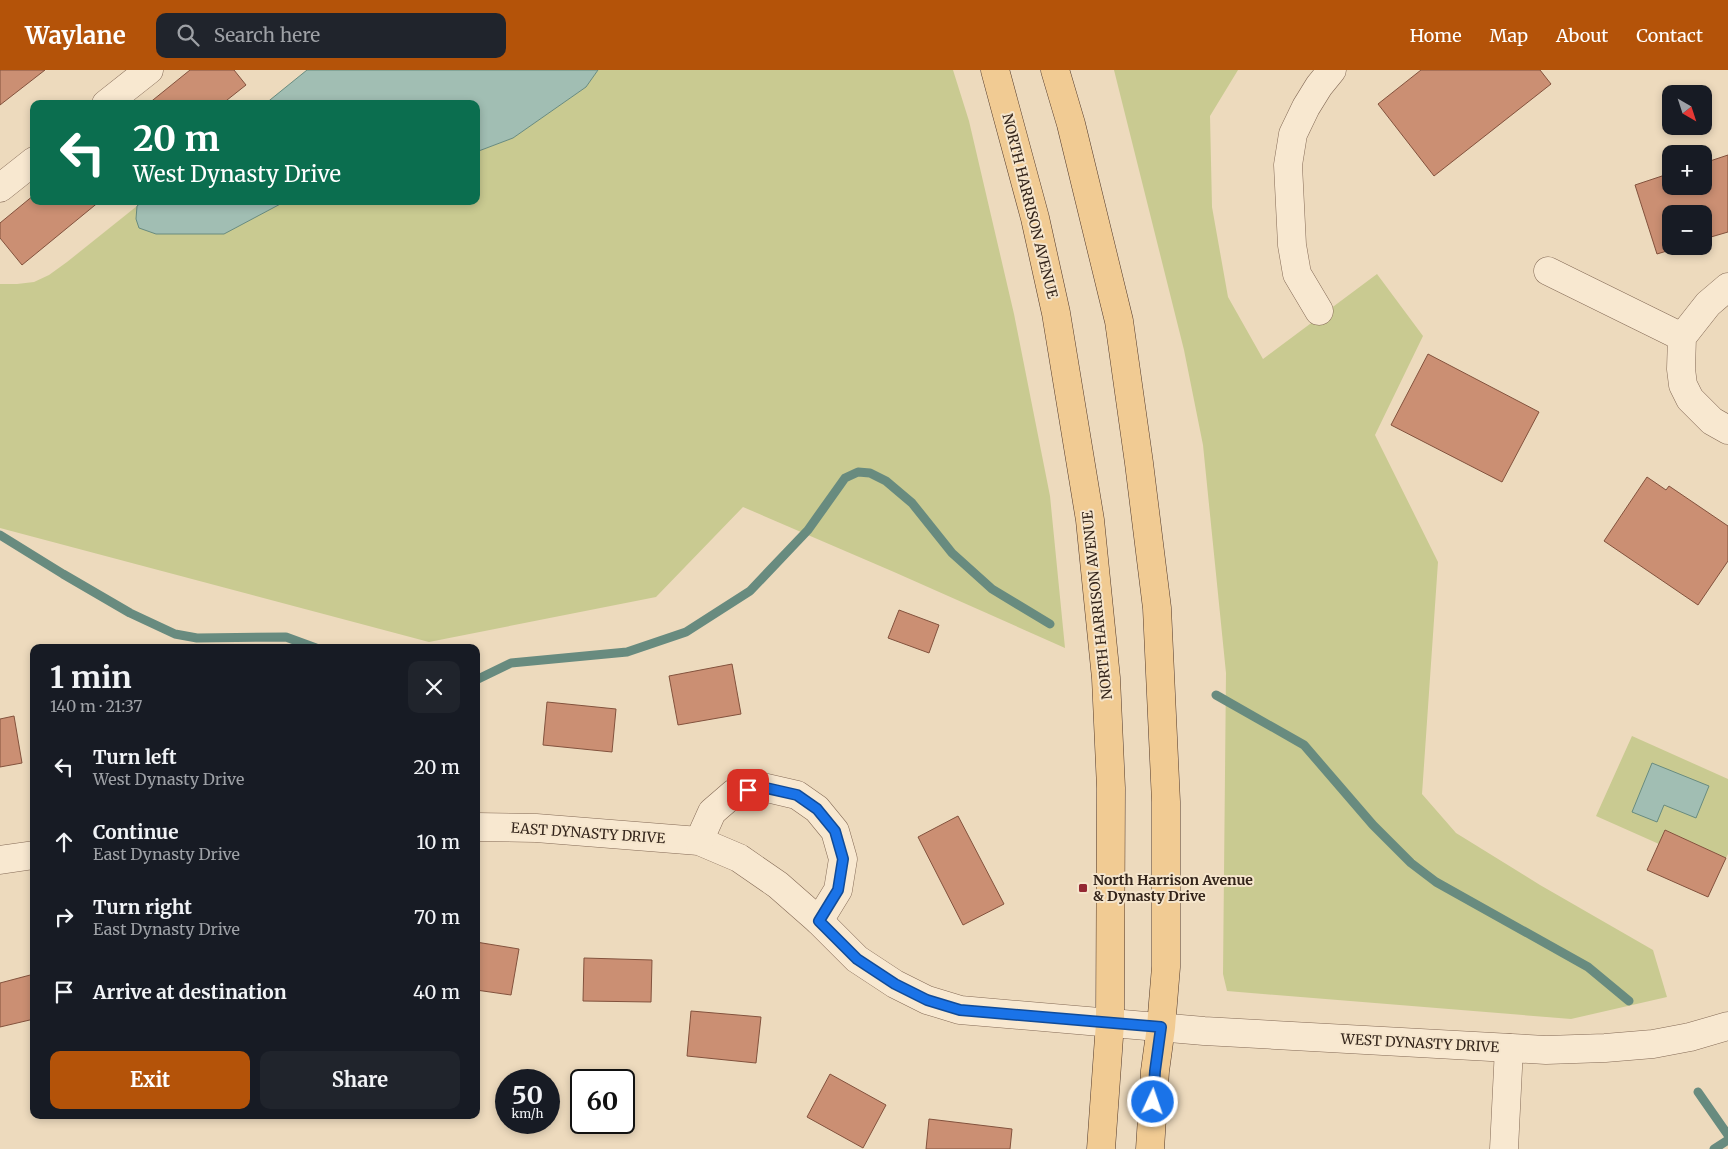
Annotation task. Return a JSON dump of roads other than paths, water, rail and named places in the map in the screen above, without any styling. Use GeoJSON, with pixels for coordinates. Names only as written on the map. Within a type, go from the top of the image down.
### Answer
{"type":"FeatureCollection","features":[{"type":"Feature","properties":{"kind":"main road","name":"NORTH HARRISON AVENUE"},"geometry":{"type":"LineString","coordinates":[[995,70],[1035,218],[1056,313],[1090,520],[1106,678],[1111,788],[1110,1023],[1101,1149]]}},
{"type":"Feature","properties":{"kind":"main road"},"geometry":{"type":"LineString","coordinates":[[1055,70],[1071,124],[1119,321],[1139,463],[1156,608],[1166,802],[1166,967],[1155,1071],[1150,1149]]}},
{"type":"Feature","properties":{"kind":"street"},"geometry":{"type":"LineString","coordinates":[[111,100],[149,70]]}},
{"type":"Feature","properties":{"kind":"street"},"geometry":{"type":"LineString","coordinates":[[1319,311],[1297,274],[1292,245],[1288,165],[1293,134],[1306,107],[1332,70]]}},
{"type":"Feature","properties":{"kind":"street"},"geometry":{"type":"LineString","coordinates":[[0,188],[30,164]]}},
{"type":"Feature","properties":{"kind":"street"},"geometry":{"type":"LineString","coordinates":[[1548,271],[1682,337]]}},
{"type":"Feature","properties":{"kind":"street"},"geometry":{"type":"LineString","coordinates":[[1728,287],[1708,304],[1682,337],[1681,369],[1683,385],[1690,399],[1712,420],[1728,430]]}},
{"type":"Feature","properties":{"kind":"street"},"geometry":{"type":"LineString","coordinates":[[699,841],[712,812],[734,793],[762,787],[797,795],[817,809],[835,831],[843,859],[838,890],[819,921]]}},
{"type":"Feature","properties":{"kind":"street","name":"EAST DYNASTY DRIVE"},"geometry":{"type":"LineString","coordinates":[[480,827],[536,828],[699,841],[739,858],[778,885],[819,921],[857,959],[895,984],[927,1000],[960,1010],[1110,1023]]}},
{"type":"Feature","properties":{"kind":"street"},"geometry":{"type":"LineString","coordinates":[[0,860],[30,856]]}},
{"type":"Feature","properties":{"kind":"street","name":"WEST DYNASTY DRIVE"},"geometry":{"type":"LineString","coordinates":[[1110,1023],[1204,1031],[1556,1049],[1653,1044],[1690,1037],[1728,1026]]}},
{"type":"Feature","properties":{"kind":"street"},"geometry":{"type":"LineString","coordinates":[[1504,1149],[1509,1048]]}},
{"type":"Feature","properties":{"kind":"waterway"},"geometry":{"type":"LineString","coordinates":[[480,678],[511,663],[627,652],[686,632],[750,591],[808,530],[845,478],[858,472],[870,473],[886,481],[912,503],[952,553],[992,589],[1050,624]]}},
{"type":"Feature","properties":{"kind":"waterway"},"geometry":{"type":"LineString","coordinates":[[0,535],[130,613],[175,634],[197,638],[286,637],[305,644]]}},
{"type":"Feature","properties":{"kind":"waterway"},"geometry":{"type":"LineString","coordinates":[[1216,695],[1304,745],[1373,825],[1411,863],[1436,882],[1588,967],[1629,1001]]}},
{"type":"Feature","properties":{"kind":"waterway"},"geometry":{"type":"LineString","coordinates":[[1698,1092],[1728,1135]]}},
{"type":"Feature","properties":{"kind":"waterway"},"geometry":{"type":"LineString","coordinates":[[1714,1149],[1728,1140]]}},
{"type":"Feature","properties":{"kind":"place","name":"North Harrison Avenue & Dynasty Drive"},"geometry":{"type":"Point","coordinates":[1083,888]}}]}
